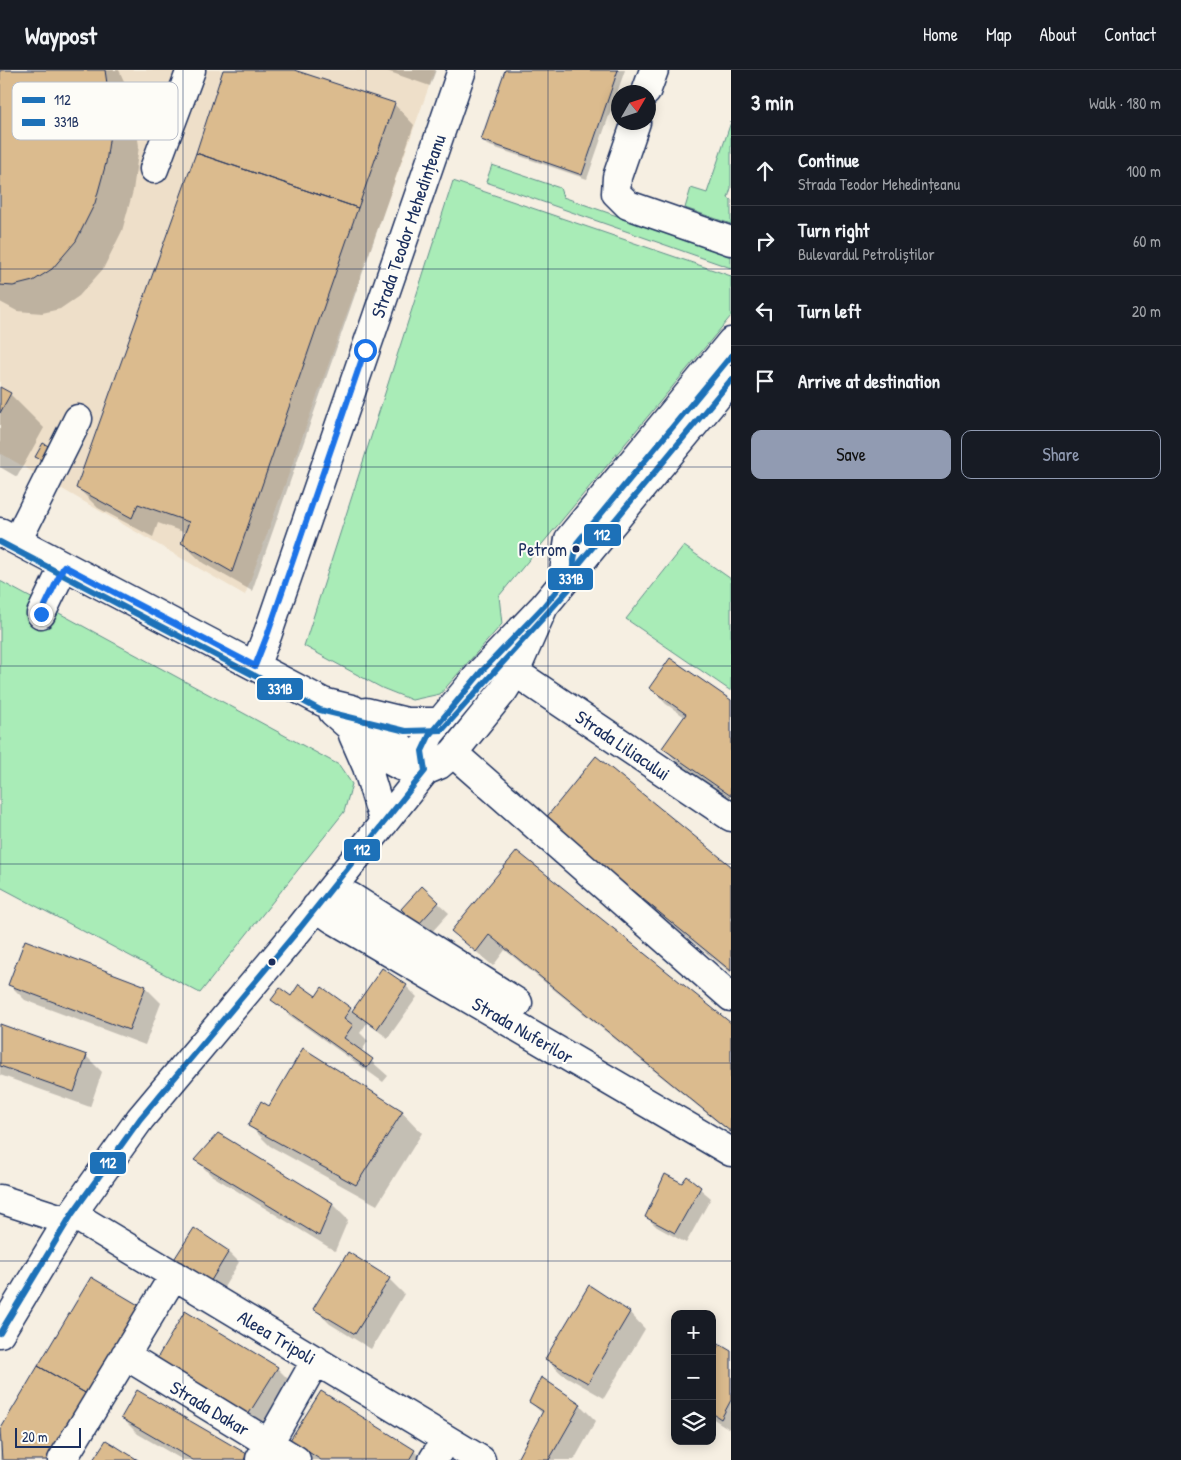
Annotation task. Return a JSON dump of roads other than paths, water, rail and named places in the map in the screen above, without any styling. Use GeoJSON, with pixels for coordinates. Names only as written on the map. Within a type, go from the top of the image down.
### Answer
{"type":"FeatureCollection","features":[{"type":"Feature","properties":{"kind":"street"},"geometry":{"type":"LineString","coordinates":[[178,105],[191,70]]}},
{"type":"Feature","properties":{"kind":"street","name":"Strada Teodor Mehedințeanu"},"geometry":{"type":"LineString","coordinates":[[255,666],[462,70]]}},
{"type":"Feature","properties":{"kind":"street"},"geometry":{"type":"LineString","coordinates":[[649,85],[654,70]]}},
{"type":"Feature","properties":{"kind":"street"},"geometry":{"type":"LineString","coordinates":[[633,130],[617,177],[616,193],[628,206],[731,241]]}},
{"type":"Feature","properties":{"kind":"street"},"geometry":{"type":"LineString","coordinates":[[154,169],[165,140]]}},
{"type":"Feature","properties":{"kind":"street"},"geometry":{"type":"LineString","coordinates":[[562,584],[569,539],[731,342]]}},
{"type":"Feature","properties":{"kind":"street"},"geometry":{"type":"LineString","coordinates":[[424,771],[422,751],[430,734],[482,671],[544,606],[726,396]]}},
{"type":"Feature","properties":{"kind":"street"},"geometry":{"type":"LineString","coordinates":[[78,419],[8,536],[323,702],[351,719],[381,727],[424,771]]}},
{"type":"Feature","properties":{"kind":"street"},"geometry":{"type":"LineString","coordinates":[[41,614],[64,566]]}},
{"type":"Feature","properties":{"kind":"street"},"geometry":{"type":"LineString","coordinates":[[0,1333],[9,1298],[168,1083],[325,913],[384,823],[424,771],[438,765],[453,753],[504,690],[515,672],[544,606]]}},
{"type":"Feature","properties":{"kind":"street","name":"Strada Liliacului"},"geometry":{"type":"LineString","coordinates":[[515,672],[731,817]]}},
{"type":"Feature","properties":{"kind":"street"},"geometry":{"type":"LineString","coordinates":[[351,719],[440,722]]}},
{"type":"Feature","properties":{"kind":"street"},"geometry":{"type":"LineString","coordinates":[[351,719],[384,823]]}},
{"type":"Feature","properties":{"kind":"street"},"geometry":{"type":"LineString","coordinates":[[453,753],[731,997]]}},
{"type":"Feature","properties":{"kind":"street"},"geometry":{"type":"LineString","coordinates":[[325,913],[351,897],[518,1003]]}},
{"type":"Feature","properties":{"kind":"street","name":"Strada Nuferilor"},"geometry":{"type":"LineString","coordinates":[[325,913],[731,1152]]}},
{"type":"Feature","properties":{"kind":"street","name":"Aleea Tripoli"},"geometry":{"type":"LineString","coordinates":[[0,1200],[70,1218],[174,1275],[316,1360],[439,1449],[481,1460]]}},
{"type":"Feature","properties":{"kind":"street"},"geometry":{"type":"LineString","coordinates":[[62,1460],[174,1275]]}},
{"type":"Feature","properties":{"kind":"street","name":"Strada Dakar"},"geometry":{"type":"LineString","coordinates":[[125,1356],[264,1452],[296,1460]]}},
{"type":"Feature","properties":{"kind":"street"},"geometry":{"type":"LineString","coordinates":[[264,1452],[316,1360]]}},
{"type":"Feature","properties":{"kind":"place","name":"Petrom"},"geometry":{"type":"Point","coordinates":[576,549]}}]}
